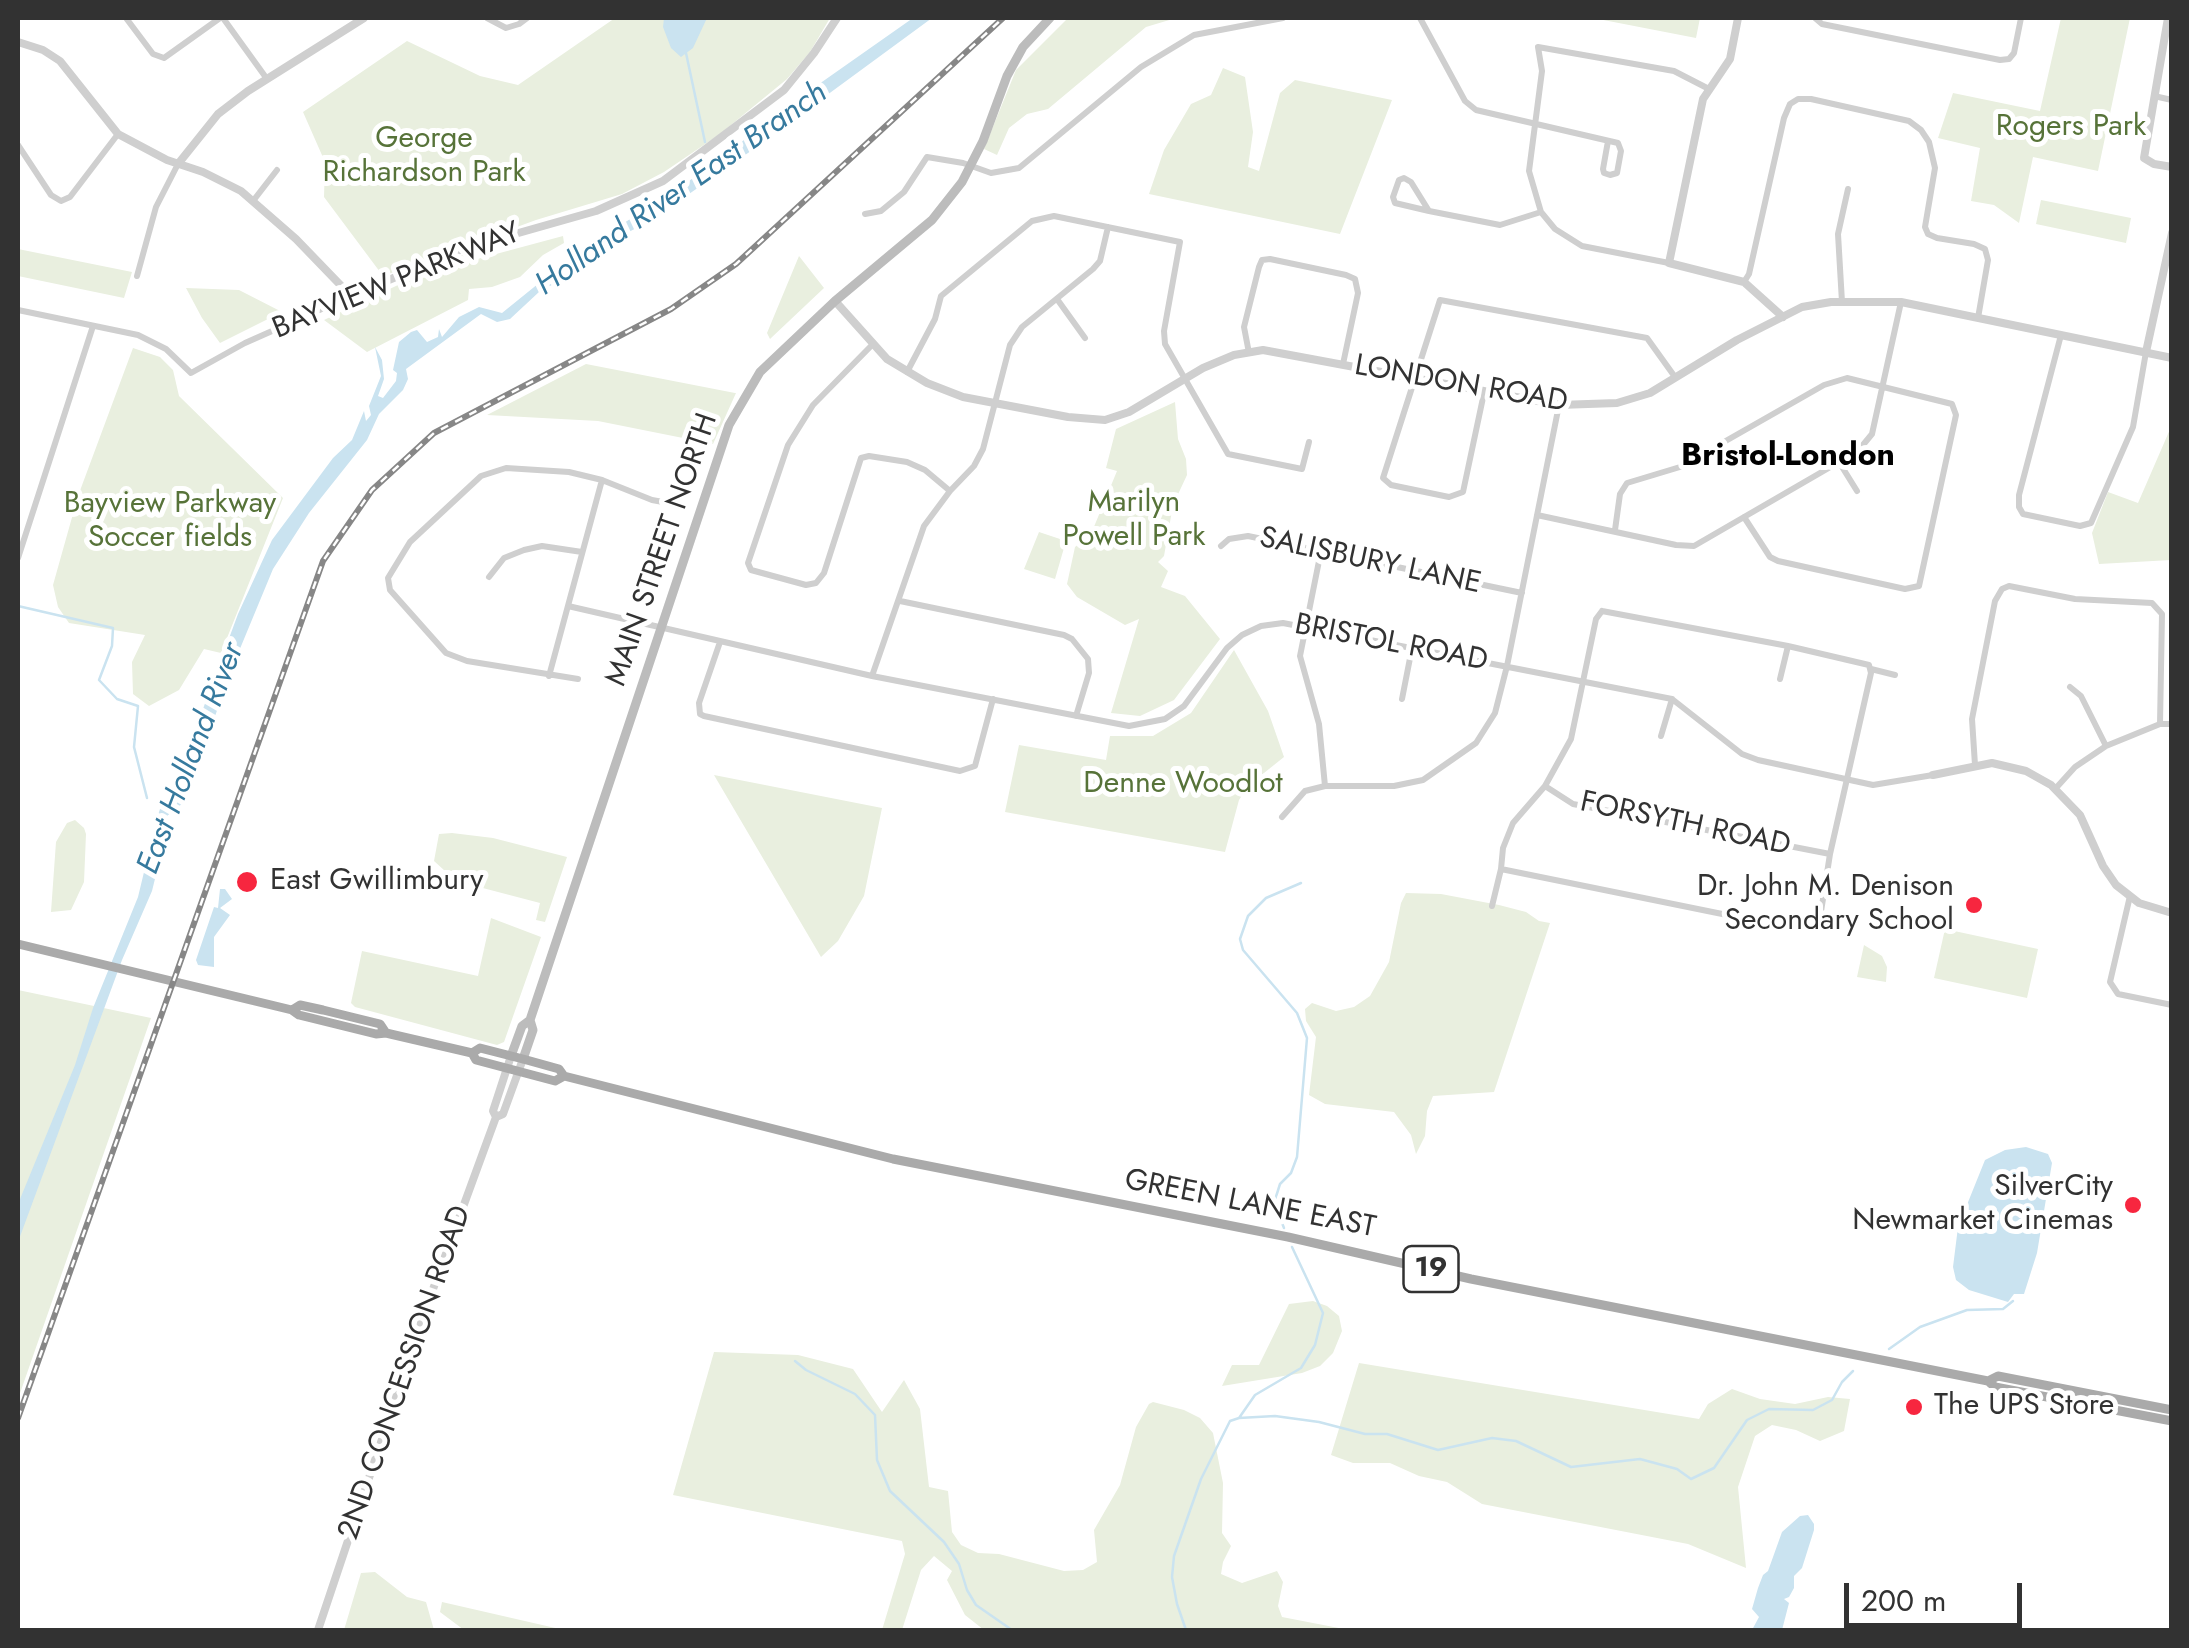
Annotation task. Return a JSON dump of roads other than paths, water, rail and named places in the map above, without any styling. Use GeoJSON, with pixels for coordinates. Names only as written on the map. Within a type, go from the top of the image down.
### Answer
{"type":"FeatureCollection","features":[{"type":"Feature","properties":{"kind":"main road","name":"MAIN STREET NORTH"},"geometry":{"type":"LineString","coordinates":[[511,1056],[522,1026],[530,1020],[729,426],[760,372],[834,301],[932,220],[962,182],[1023,46],[1050,18]]}},
{"type":"Feature","properties":{"kind":"main road","name":"GREEN LANE EAST"},"geometry":{"type":"LineString","coordinates":[[18,944],[376,1034],[386,1033],[472,1054],[476,1060],[555,1081],[564,1076]]}},
{"type":"Feature","properties":{"kind":"main road","name":"MAIN STREET NORTH"},"geometry":{"type":"LineString","coordinates":[[523,1058],[533,1030],[530,1020]]}},
{"type":"Feature","properties":{"kind":"main road","name":"GREEN LANE EAST"},"geometry":{"type":"LineString","coordinates":[[472,1054],[480,1048],[523,1058],[559,1069],[564,1076],[892,1159],[1288,1237],[1472,1279],[1988,1380],[1998,1376],[2172,1410]]}},
{"type":"Feature","properties":{"kind":"main road","name":"GREEN LANE EAST"},"geometry":{"type":"LineString","coordinates":[[1988,1380],[1995,1388],[2172,1421]]}},
{"type":"Feature","properties":{"kind":"street"},"geometry":{"type":"LineString","coordinates":[[126,18],[153,54],[164,58],[221,18],[268,78]]}},
{"type":"Feature","properties":{"kind":"street"},"geometry":{"type":"LineString","coordinates":[[136,276],[156,207],[178,164],[218,114],[364,18]]}},
{"type":"Feature","properties":{"kind":"street"},"geometry":{"type":"LineString","coordinates":[[487,18],[506,28],[527,18]]}},
{"type":"Feature","properties":{"kind":"street","name":"BAYVIEW PARKWAY"},"geometry":{"type":"LineString","coordinates":[[93,326],[156,342],[190,373],[245,343],[462,249],[596,211],[662,181],[784,90],[837,18]]}},
{"type":"Feature","properties":{"kind":"street"},"geometry":{"type":"LineString","coordinates":[[865,214],[881,211],[904,192],[927,157],[991,173],[1025,164],[1141,67],[1194,35],[1284,18]]}},
{"type":"Feature","properties":{"kind":"street"},"geometry":{"type":"LineString","coordinates":[[1420,18],[1471,106],[1487,114],[1618,143],[1621,151],[1617,173],[1610,175],[1603,170],[1608,141]]}},
{"type":"Feature","properties":{"kind":"street"},"geometry":{"type":"LineString","coordinates":[[1669,263],[1704,99],[1730,58],[1738,18]]}},
{"type":"Feature","properties":{"kind":"street"},"geometry":{"type":"LineString","coordinates":[[1815,18],[1822,24],[2000,60],[2009,59],[2014,53],[2021,18]]}},
{"type":"Feature","properties":{"kind":"street"},"geometry":{"type":"LineString","coordinates":[[2168,18],[2144,158],[2172,167]]}},
{"type":"Feature","properties":{"kind":"street"},"geometry":{"type":"LineString","coordinates":[[18,42],[43,50],[60,61],[118,134],[178,164],[224,181],[253,201],[351,296]]}},
{"type":"Feature","properties":{"kind":"street"},"geometry":{"type":"LineString","coordinates":[[1710,89],[1674,71],[1538,47],[1542,71],[1529,172],[1541,212],[1555,228],[1582,246],[1744,282],[1783,317]]}},
{"type":"Feature","properties":{"kind":"street"},"geometry":{"type":"LineString","coordinates":[[2152,96],[2172,100]]}},
{"type":"Feature","properties":{"kind":"street"},"geometry":{"type":"LineString","coordinates":[[1744,282],[1750,274],[1784,118],[1790,104],[1798,99],[1811,99],[1908,121],[1922,130],[1929,142],[1934,168],[1924,227],[1936,238],[1984,249],[1988,260],[1978,318]]}},
{"type":"Feature","properties":{"kind":"street"},"geometry":{"type":"LineString","coordinates":[[18,145],[51,195],[65,200],[118,134]]}},
{"type":"Feature","properties":{"kind":"street"},"geometry":{"type":"LineString","coordinates":[[18,162],[25,156]]}},
{"type":"Feature","properties":{"kind":"street"},"geometry":{"type":"LineString","coordinates":[[253,201],[277,170]]}},
{"type":"Feature","properties":{"kind":"street"},"geometry":{"type":"LineString","coordinates":[[1429,211],[1411,182],[1400,180],[1393,197],[1395,203],[1429,211],[1500,225],[1541,212]]}},
{"type":"Feature","properties":{"kind":"street"},"geometry":{"type":"LineString","coordinates":[[1842,302],[1838,234],[1848,190]]}},
{"type":"Feature","properties":{"kind":"street"},"geometry":{"type":"LineString","coordinates":[[907,372],[935,319],[938,295],[1032,220],[1054,216],[1180,242],[1164,337],[1228,454],[1302,469],[1309,442]]}},
{"type":"Feature","properties":{"kind":"street"},"geometry":{"type":"LineString","coordinates":[[872,676],[924,526],[974,466],[983,449],[1014,337],[1100,260],[1108,227]]}},
{"type":"Feature","properties":{"kind":"street"},"geometry":{"type":"LineString","coordinates":[[2061,335],[2019,495],[2019,508],[2023,514],[2080,526],[2091,524],[2133,427],[2172,233]]}},
{"type":"Feature","properties":{"kind":"street"},"geometry":{"type":"LineString","coordinates":[[1249,352],[1244,327],[1258,267],[1262,260],[1270,260],[1346,275],[1354,280],[1358,293],[1343,364]]}},
{"type":"Feature","properties":{"kind":"street"},"geometry":{"type":"LineString","coordinates":[[1057,299],[1085,338]]}},
{"type":"Feature","properties":{"kind":"street"},"geometry":{"type":"LineString","coordinates":[[1484,392],[1463,492],[1449,497],[1391,485],[1382,474],[1440,300],[1647,338],[1674,378]]}},
{"type":"Feature","properties":{"kind":"street","name":"LONDON ROAD"},"geometry":{"type":"LineString","coordinates":[[834,301],[872,345],[907,372],[963,396],[1068,417],[1105,420],[1130,412],[1203,368],[1263,350],[1560,405],[1617,403],[1650,393],[1802,307],[1842,302],[1901,302],[2172,358]]}},
{"type":"Feature","properties":{"kind":"street"},"geometry":{"type":"LineString","coordinates":[[1538,515],[1694,546],[1858,451],[1872,434],[1901,302]]}},
{"type":"Feature","properties":{"kind":"street"},"geometry":{"type":"LineString","coordinates":[[18,310],[93,326],[18,558]]}},
{"type":"Feature","properties":{"kind":"street"},"geometry":{"type":"LineString","coordinates":[[872,345],[812,405],[788,445],[748,563],[751,570],[806,585],[816,583],[824,573],[861,458],[907,462],[925,470],[950,491]]}},
{"type":"Feature","properties":{"kind":"street"},"geometry":{"type":"LineString","coordinates":[[1615,530],[1620,494],[1627,484],[1680,467],[1824,385],[1847,378],[1952,404],[1956,416],[1919,586],[1905,589],[1778,561],[1770,557],[1744,517]]}},
{"type":"Feature","properties":{"kind":"street"},"geometry":{"type":"LineString","coordinates":[[1282,817],[1306,791],[1325,786],[1394,786],[1423,780],[1476,743],[1495,712],[1508,666],[1560,405]]}},
{"type":"Feature","properties":{"kind":"street"},"geometry":{"type":"LineString","coordinates":[[1839,462],[1857,491]]}},
{"type":"Feature","properties":{"kind":"street"},"geometry":{"type":"LineString","coordinates":[[578,679],[466,661],[446,653],[390,590],[388,578],[410,542],[481,476],[506,468],[569,472],[652,500],[684,506]]}},
{"type":"Feature","properties":{"kind":"street"},"geometry":{"type":"LineString","coordinates":[[549,676],[602,480]]}},
{"type":"Feature","properties":{"kind":"street","name":"SALISBURY LANE"},"geometry":{"type":"LineString","coordinates":[[1221,546],[1248,536],[1522,593]]}},
{"type":"Feature","properties":{"kind":"street"},"geometry":{"type":"LineString","coordinates":[[488,576],[504,558],[524,550],[542,546],[582,552]]}},
{"type":"Feature","properties":{"kind":"street"},"geometry":{"type":"LineString","coordinates":[[1322,551],[1300,656],[1319,724],[1325,786]]}},
{"type":"Feature","properties":{"kind":"street"},"geometry":{"type":"LineString","coordinates":[[1975,765],[1972,718],[1995,601],[2010,586],[2075,598],[2152,603],[2162,614],[2160,724]]}},
{"type":"Feature","properties":{"kind":"street"},"geometry":{"type":"LineString","coordinates":[[900,601],[1072,639],[1088,660],[1089,673],[1076,716]]}},
{"type":"Feature","properties":{"kind":"street","name":"BRISTOL ROAD"},"geometry":{"type":"LineString","coordinates":[[568,606],[872,676],[1129,726],[1165,719],[1184,706],[1227,648],[1242,635],[1261,626],[1283,623],[1672,700],[1742,754],[1872,784],[1992,763],[2026,771],[2056,788],[2080,814],[2116,886],[2130,896]]}},
{"type":"Feature","properties":{"kind":"street"},"geometry":{"type":"LineString","coordinates":[[1492,906],[1503,848],[1514,823],[1545,786],[1571,739],[1596,619],[1602,611],[1788,646],[1895,674]]}},
{"type":"Feature","properties":{"kind":"street"},"geometry":{"type":"LineString","coordinates":[[720,642],[699,702],[704,716],[960,771],[975,766],[993,700]]}},
{"type":"Feature","properties":{"kind":"street"},"geometry":{"type":"LineString","coordinates":[[1780,679],[1788,646]]}},
{"type":"Feature","properties":{"kind":"street"},"geometry":{"type":"LineString","coordinates":[[1402,699],[1412,648]]}},
{"type":"Feature","properties":{"kind":"street"},"geometry":{"type":"LineString","coordinates":[[1501,868],[1804,928],[1820,918],[1830,854],[1871,669]]}},
{"type":"Feature","properties":{"kind":"street"},"geometry":{"type":"LineString","coordinates":[[2070,687],[2082,696],[2106,746]]}},
{"type":"Feature","properties":{"kind":"street"},"geometry":{"type":"LineString","coordinates":[[1662,736],[1672,700]]}},
{"type":"Feature","properties":{"kind":"street"},"geometry":{"type":"LineString","coordinates":[[2056,788],[2075,767],[2106,746],[2160,724],[2172,724]]}},
{"type":"Feature","properties":{"kind":"street","name":"FORSYTH ROAD"},"geometry":{"type":"LineString","coordinates":[[1545,786],[1573,804],[1830,854]]}},
{"type":"Feature","properties":{"kind":"street"},"geometry":{"type":"LineString","coordinates":[[2172,913],[2155,910],[2130,896],[2110,982],[2118,994],[2172,1005]]}},
{"type":"Feature","properties":{"kind":"street","name":"2ND CONCESSION ROAD"},"geometry":{"type":"LineString","coordinates":[[318,1630],[425,1312],[496,1117],[493,1111],[511,1056]]}},
{"type":"Feature","properties":{"kind":"street","name":"2ND CONCESSION ROAD"},"geometry":{"type":"LineString","coordinates":[[496,1117],[503,1114],[523,1058]]}},
{"type":"Feature","properties":{"kind":"water"},"geometry":{"type":"Polygon","coordinates":[[[664,18],[707,18],[693,48],[681,57],[671,48],[663,27],[664,18]]]}},
{"type":"Feature","properties":{"kind":"water"},"geometry":{"type":"Polygon","coordinates":[[[913,18],[932,18],[748,153],[627,233],[581,269],[539,292],[510,319],[497,322],[481,314],[406,369],[408,379],[403,390],[379,414],[367,440],[309,513],[273,569],[232,668],[189,790],[183,803],[167,816],[152,891],[122,960],[18,1242],[18,1204],[138,897],[160,809],[169,801],[238,614],[272,540],[333,458],[352,440],[364,411],[366,421],[371,415],[369,406],[381,376],[375,347],[382,360],[384,379],[378,396],[383,398],[396,381],[397,373],[393,370],[399,342],[411,332],[417,330],[427,342],[438,337],[439,329],[442,337],[459,317],[479,307],[502,313],[570,258],[718,162],[765,122],[913,18]]]}},
{"type":"Feature","properties":{"kind":"water"},"geometry":{"type":"Polygon","coordinates":[[[220,889],[225,889],[232,899],[220,908],[230,915],[214,937],[214,967],[198,965],[196,960],[214,907],[218,908],[220,889]]]}},
{"type":"Feature","properties":{"kind":"water"},"geometry":{"type":"Polygon","coordinates":[[[2026,1147],[2048,1154],[2052,1163],[2037,1253],[2024,1294],[2014,1294],[2008,1302],[1969,1290],[1956,1280],[1953,1267],[1958,1227],[1985,1160],[2005,1150],[2026,1147]]]}},
{"type":"Feature","properties":{"kind":"water"},"geometry":{"type":"Polygon","coordinates":[[[1808,1515],[1814,1530],[1802,1568],[1794,1576],[1794,1588],[1784,1599],[1789,1603],[1782,1630],[1752,1630],[1759,1617],[1752,1609],[1758,1588],[1782,1532],[1800,1516],[1808,1515]]]}},
{"type":"Feature","properties":{"kind":"waterway","name":"Holland River East Branch"},"geometry":{"type":"LineString","coordinates":[[686,53],[705,142]]}},
{"type":"Feature","properties":{"kind":"waterway","name":"East Holland River"},"geometry":{"type":"LineString","coordinates":[[18,606],[113,628],[112,646],[99,680],[117,699],[138,706],[134,747],[147,798]]}},
{"type":"Feature","properties":{"kind":"waterway"},"geometry":{"type":"LineString","coordinates":[[1284,1228],[1274,1203],[1280,1184],[1291,1173],[1297,1157],[1307,1038],[1297,1013],[1243,950],[1240,939],[1248,916],[1266,898],[1301,883]]}},
{"type":"Feature","properties":{"kind":"waterway"},"geometry":{"type":"LineString","coordinates":[[1186,1630],[1172,1577],[1174,1556],[1201,1479],[1230,1421],[1239,1418],[1255,1395],[1301,1368],[1315,1345],[1323,1313],[1292,1247]]}},
{"type":"Feature","properties":{"kind":"waterway"},"geometry":{"type":"LineString","coordinates":[[1889,1349],[1920,1327],[1967,1310],[2003,1309],[2013,1301]]}},
{"type":"Feature","properties":{"kind":"waterway"},"geometry":{"type":"LineString","coordinates":[[795,1361],[855,1394],[875,1415],[877,1460],[890,1491],[944,1542],[959,1564],[976,1605],[1012,1630]]}},
{"type":"Feature","properties":{"kind":"waterway"},"geometry":{"type":"LineString","coordinates":[[1239,1418],[1275,1416],[1319,1422],[1365,1434],[1387,1434],[1438,1450],[1492,1438],[1516,1441],[1571,1467],[1640,1459],[1677,1469],[1691,1479],[1714,1468],[1747,1420],[1769,1409],[1813,1410],[1832,1400],[1853,1371]]}},
{"type":"Feature","properties":{"kind":"railway"},"geometry":{"type":"LineString","coordinates":[[18,1418],[323,561],[372,490],[434,433],[671,309],[736,264],[1003,18]]}},
{"type":"Feature","properties":{"kind":"place","name":"East Gwillimbury"},"geometry":{"type":"Point","coordinates":[247,882]}},
{"type":"Feature","properties":{"kind":"place","name":"Dr. John M. Denison Secondary School"},"geometry":{"type":"Point","coordinates":[1974,905]}},
{"type":"Feature","properties":{"kind":"place","name":"SilverCity Newmarket Cinemas"},"geometry":{"type":"Point","coordinates":[2133,1205]}},
{"type":"Feature","properties":{"kind":"place","name":"The UPS Store"},"geometry":{"type":"Point","coordinates":[1914,1407]}},
{"type":"Feature","properties":{"kind":"district","name":"Bristol-London"},"geometry":{"type":"Point","coordinates":[1788,457]}},
{"type":"Feature","properties":{"kind":"park label","name":"Rogers Park"},"geometry":{"type":"Point","coordinates":[2071,128]}},
{"type":"Feature","properties":{"kind":"park label","name":"George Richardson Park"},"geometry":{"type":"Point","coordinates":[424,157]}},
{"type":"Feature","properties":{"kind":"park label","name":"Marilyn Powell Park"},"geometry":{"type":"Point","coordinates":[1134,521]}},
{"type":"Feature","properties":{"kind":"park label","name":"Bayview Parkway Soccer fields"},"geometry":{"type":"Point","coordinates":[170,522]}},
{"type":"Feature","properties":{"kind":"park label","name":"Denne Woodlot"},"geometry":{"type":"Point","coordinates":[1183,785]}}]}
